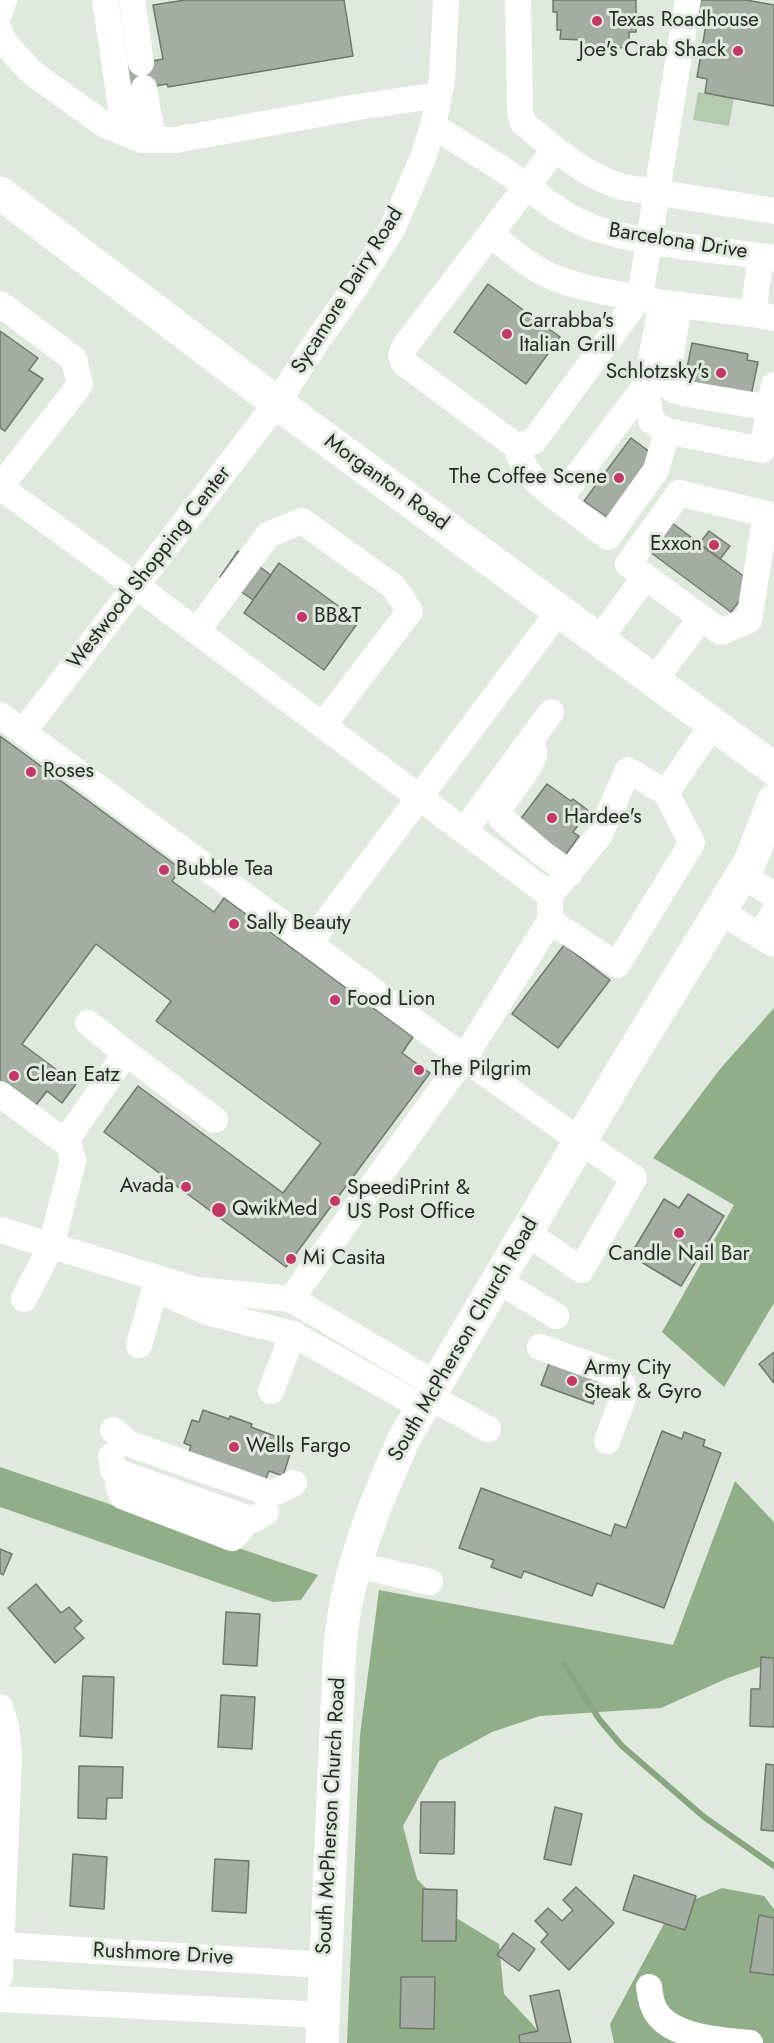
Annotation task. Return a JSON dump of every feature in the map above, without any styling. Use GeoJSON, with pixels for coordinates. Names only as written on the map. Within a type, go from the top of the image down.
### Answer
{"type":"FeatureCollection","features":[{"type":"Feature","properties":{"kind":"main road","name":"Morganton Road"},"geometry":{"type":"LineString","coordinates":[[0,193],[277,403],[774,769]]}},
{"type":"Feature","properties":{"kind":"main road","name":"South McPherson Church Road"},"geometry":{"type":"LineString","coordinates":[[322,2029],[340,1645],[346,1604],[364,1537],[383,1485],[406,1435],[497,1280],[750,862],[774,800]]}},
{"type":"Feature","properties":{"kind":"street"},"geometry":{"type":"LineString","coordinates":[[0,12],[4,0]]}},
{"type":"Feature","properties":{"kind":"street"},"geometry":{"type":"LineString","coordinates":[[105,0],[125,133]]}},
{"type":"Feature","properties":{"kind":"street"},"geometry":{"type":"LineString","coordinates":[[132,0],[153,140]]}},
{"type":"Feature","properties":{"kind":"street","name":"Sycamore Dairy Road"},"geometry":{"type":"LineString","coordinates":[[277,403],[392,229],[422,160],[433,126],[442,80],[446,0]]}},
{"type":"Feature","properties":{"kind":"street"},"geometry":{"type":"LineString","coordinates":[[518,0],[520,111],[523,123],[582,169],[606,182],[622,187],[774,211]]}},
{"type":"Feature","properties":{"kind":"street"},"geometry":{"type":"LineString","coordinates":[[660,301],[646,385],[651,420],[667,431],[762,450],[772,397],[673,390],[667,382],[660,301],[650,240],[688,0]]}},
{"type":"Feature","properties":{"kind":"street"},"geometry":{"type":"LineString","coordinates":[[0,32],[4,42],[31,72],[105,125],[142,140],[175,141],[358,107],[439,95]]}},
{"type":"Feature","properties":{"kind":"street","name":"Barcelona Drive"},"geometry":{"type":"LineString","coordinates":[[433,126],[486,158],[552,207],[593,228],[650,240],[768,257]]}},
{"type":"Feature","properties":{"kind":"street"},"geometry":{"type":"LineString","coordinates":[[555,149],[405,346],[401,356],[404,363],[516,446],[522,465],[534,481],[608,537],[656,470],[667,431]]}},
{"type":"Feature","properties":{"kind":"street"},"geometry":{"type":"LineString","coordinates":[[490,234],[536,268],[548,275],[577,285],[660,301],[763,316],[768,257]]}},
{"type":"Feature","properties":{"kind":"street"},"geometry":{"type":"LineString","coordinates":[[516,446],[533,442],[660,301]]}},
{"type":"Feature","properties":{"kind":"street"},"geometry":{"type":"LineString","coordinates":[[0,304],[74,359],[80,385],[0,487],[550,895]]}},
{"type":"Feature","properties":{"kind":"street"},"geometry":{"type":"LineString","coordinates":[[559,500],[646,385]]}},
{"type":"Feature","properties":{"kind":"street","name":"Westwood Shopping Center"},"geometry":{"type":"LineString","coordinates":[[22,732],[277,403]]}},
{"type":"Feature","properties":{"kind":"street"},"geometry":{"type":"LineString","coordinates":[[679,493],[770,515],[749,620],[721,633],[628,564],[679,493]]}},
{"type":"Feature","properties":{"kind":"street"},"geometry":{"type":"LineString","coordinates":[[197,631],[268,535],[302,521],[394,587],[410,611],[323,725]]}},
{"type":"Feature","properties":{"kind":"street"},"geometry":{"type":"LineString","coordinates":[[599,640],[645,577]]}},
{"type":"Feature","properties":{"kind":"street"},"geometry":{"type":"LineString","coordinates":[[310,943],[559,610]]}},
{"type":"Feature","properties":{"kind":"street"},"geometry":{"type":"LineString","coordinates":[[654,681],[701,618]]}},
{"type":"Feature","properties":{"kind":"street"},"geometry":{"type":"LineString","coordinates":[[464,831],[551,712]]}},
{"type":"Feature","properties":{"kind":"street"},"geometry":{"type":"LineString","coordinates":[[0,715],[464,1058],[634,1178],[580,1270],[526,1232]]}},
{"type":"Feature","properties":{"kind":"street"},"geometry":{"type":"LineString","coordinates":[[666,793],[713,724]]}},
{"type":"Feature","properties":{"kind":"street"},"geometry":{"type":"LineString","coordinates":[[531,740],[534,756],[529,767],[508,793],[499,809],[502,819],[542,854],[570,873]]}},
{"type":"Feature","properties":{"kind":"street"},"geometry":{"type":"LineString","coordinates":[[291,1299],[464,1058],[550,921],[550,895],[599,836],[628,770],[666,793],[692,843],[617,965],[550,921]]}},
{"type":"Feature","properties":{"kind":"street"},"geometry":{"type":"LineString","coordinates":[[741,875],[774,895]]}},
{"type":"Feature","properties":{"kind":"street"},"geometry":{"type":"LineString","coordinates":[[720,911],[767,940],[774,912]]}},
{"type":"Feature","properties":{"kind":"street"},"geometry":{"type":"LineString","coordinates":[[88,1023],[215,1120]]}},
{"type":"Feature","properties":{"kind":"street"},"geometry":{"type":"LineString","coordinates":[[64,1142],[126,1053]]}},
{"type":"Feature","properties":{"kind":"street"},"geometry":{"type":"LineString","coordinates":[[0,1094],[69,1145],[73,1161],[51,1246],[24,1299]]}},
{"type":"Feature","properties":{"kind":"street"},"geometry":{"type":"LineString","coordinates":[[0,1230],[196,1290],[291,1299],[429,1396]]}},
{"type":"Feature","properties":{"kind":"street"},"geometry":{"type":"LineString","coordinates":[[85,1257],[210,1313],[293,1334],[429,1396],[488,1429]]}},
{"type":"Feature","properties":{"kind":"street"},"geometry":{"type":"LineString","coordinates":[[497,1280],[556,1316]]}},
{"type":"Feature","properties":{"kind":"street"},"geometry":{"type":"LineString","coordinates":[[139,1345],[155,1289]]}},
{"type":"Feature","properties":{"kind":"street"},"geometry":{"type":"LineString","coordinates":[[272,1391],[293,1334]]}},
{"type":"Feature","properties":{"kind":"street"},"geometry":{"type":"LineString","coordinates":[[540,1347],[612,1373],[620,1380],[624,1388],[624,1395],[607,1441]]}},
{"type":"Feature","properties":{"kind":"street"},"geometry":{"type":"LineString","coordinates":[[253,1520],[113,1456],[130,1444],[266,1492],[290,1488]]}},
{"type":"Feature","properties":{"kind":"street"},"geometry":{"type":"LineString","coordinates":[[357,1565],[430,1582]]}},
{"type":"Feature","properties":{"kind":"street"},"geometry":{"type":"LineString","coordinates":[[0,1707],[6,1726],[9,1753],[0,1976]]}},
{"type":"Feature","properties":{"kind":"street","name":"Rushmore Drive"},"geometry":{"type":"LineString","coordinates":[[2,1946],[324,1965]]}},
{"type":"Feature","properties":{"kind":"street"},"geometry":{"type":"LineString","coordinates":[[649,1987],[651,2001],[656,2012],[683,2031],[702,2037],[750,2043]]}},
{"type":"Feature","properties":{"kind":"street"},"geometry":{"type":"LineString","coordinates":[[0,1999],[322,2029]]}},
{"type":"Feature","properties":{"kind":"green space"},"geometry":{"type":"Polygon","coordinates":[[[698,92],[734,98],[729,126],[693,120],[698,92]]]}},
{"type":"Feature","properties":{"kind":"green space"},"geometry":{"type":"Polygon","coordinates":[[[774,1008],[774,1303],[724,1387],[662,1332],[734,1205],[653,1158],[720,1069],[774,1008]]]}},
{"type":"Feature","properties":{"kind":"green space"},"geometry":{"type":"Polygon","coordinates":[[[0,1467],[318,1575],[301,1600],[273,1602],[0,1507],[0,1467]]]}},
{"type":"Feature","properties":{"kind":"green space"},"geometry":{"type":"Polygon","coordinates":[[[735,1481],[774,1522],[774,1662],[728,1678],[661,1708],[540,1716],[492,1732],[439,1761],[403,1826],[417,1879],[453,1916],[499,1944],[504,1994],[547,2043],[347,2043],[360,1735],[379,1590],[673,1645],[735,1481]]]}},
{"type":"Feature","properties":{"kind":"green space"},"geometry":{"type":"Polygon","coordinates":[[[722,1888],[764,1896],[774,1909],[774,2043],[614,2043],[610,2024],[672,1909],[722,1888]]]}},
{"type":"Feature","properties":{"kind":"building"},"geometry":{"type":"Polygon","coordinates":[[[185,0],[344,0],[353,56],[168,87],[167,84],[127,91],[123,66],[163,59],[153,5],[185,0]]]}},
{"type":"Feature","properties":{"kind":"building","name":"Texas Roadhouse"},"geometry":{"type":"Polygon","coordinates":[[[553,0],[636,0],[636,32],[629,32],[629,48],[583,47],[584,40],[560,39],[561,30],[557,30],[557,12],[553,12],[553,0]]]}},
{"type":"Feature","properties":{"kind":"building","name":"Joe's Crab Shack"},"geometry":{"type":"Polygon","coordinates":[[[701,0],[746,0],[774,5],[774,106],[705,93],[707,79],[697,77],[706,25],[697,23],[701,0]]]}},
{"type":"Feature","properties":{"kind":"building","name":"Carrabba's Italian Grill"},"geometry":{"type":"Polygon","coordinates":[[[488,284],[560,337],[526,384],[454,332],[488,284]]]}},
{"type":"Feature","properties":{"kind":"building"},"geometry":{"type":"Polygon","coordinates":[[[0,331],[38,358],[29,370],[43,379],[5,431],[0,428],[0,331]]]}},
{"type":"Feature","properties":{"kind":"building","name":"Schlotzsky's"},"geometry":{"type":"Polygon","coordinates":[[[692,343],[748,354],[747,360],[758,362],[751,396],[684,383],[692,343]]]}},
{"type":"Feature","properties":{"kind":"building","name":"The Coffee Scene"},"geometry":{"type":"Polygon","coordinates":[[[631,438],[654,455],[607,517],[584,501],[631,438]]]}},
{"type":"Feature","properties":{"kind":"building"},"geometry":{"type":"Polygon","coordinates":[[[668,520],[753,583],[731,612],[646,549],[668,520]]]}},
{"type":"Feature","properties":{"kind":"building","name":"Exxon"},"geometry":{"type":"Polygon","coordinates":[[[709,531],[730,546],[720,559],[699,544],[709,531]]]}},
{"type":"Feature","properties":{"kind":"building"},"geometry":{"type":"Polygon","coordinates":[[[238,551],[271,575],[253,600],[220,577],[238,551]]]}},
{"type":"Feature","properties":{"kind":"building","name":"BB&T"},"geometry":{"type":"Polygon","coordinates":[[[279,563],[359,621],[324,670],[244,613],[279,563]]]}},
{"type":"Feature","properties":{"kind":"building"},"geometry":{"type":"Polygon","coordinates":[[[0,736],[181,869],[172,881],[214,912],[224,898],[413,1037],[402,1053],[430,1073],[286,1267],[104,1132],[138,1086],[283,1193],[321,1143],[156,1021],[171,1001],[96,944],[22,1044],[76,1084],[62,1103],[47,1091],[33,1109],[0,1084],[0,736]]]}},
{"type":"Feature","properties":{"kind":"building","name":"Hardee's"},"geometry":{"type":"Polygon","coordinates":[[[547,784],[589,811],[573,832],[579,836],[562,860],[516,825],[547,784]]]}},
{"type":"Feature","properties":{"kind":"building"},"geometry":{"type":"Polygon","coordinates":[[[564,945],[610,980],[558,1048],[512,1014],[564,945]]]}},
{"type":"Feature","properties":{"kind":"building","name":"Candle Nail Bar"},"geometry":{"type":"Polygon","coordinates":[[[688,1194],[724,1216],[681,1286],[633,1257],[637,1251],[634,1249],[664,1199],[679,1208],[688,1194]]]}},
{"type":"Feature","properties":{"kind":"building"},"geometry":{"type":"Polygon","coordinates":[[[774,1352],[774,1383],[759,1364],[774,1352]]]}},
{"type":"Feature","properties":{"kind":"building","name":"Army City Steak & Gyro"},"geometry":{"type":"Polygon","coordinates":[[[551,1358],[603,1377],[593,1404],[541,1385],[551,1358]]]}},
{"type":"Feature","properties":{"kind":"building","name":"Wells Fargo"},"geometry":{"type":"Polygon","coordinates":[[[203,1410],[252,1424],[251,1427],[280,1438],[276,1449],[290,1454],[283,1476],[269,1471],[265,1481],[188,1454],[191,1446],[184,1443],[192,1420],[199,1422],[203,1410]]]}},
{"type":"Feature","properties":{"kind":"building"},"geometry":{"type":"Polygon","coordinates":[[[662,1431],[682,1439],[684,1432],[705,1440],[703,1446],[721,1453],[664,1608],[597,1583],[592,1596],[524,1571],[521,1578],[491,1567],[494,1560],[459,1548],[481,1488],[611,1536],[615,1524],[626,1528],[662,1431]]]}},
{"type":"Feature","properties":{"kind":"building"},"geometry":{"type":"Polygon","coordinates":[[[0,1549],[12,1554],[3,1575],[0,1573],[0,1549]]]}},
{"type":"Feature","properties":{"kind":"building"},"geometry":{"type":"Polygon","coordinates":[[[36,1584],[61,1613],[69,1607],[82,1621],[74,1628],[84,1638],[55,1663],[8,1608],[36,1584]]]}},
{"type":"Feature","properties":{"kind":"building"},"geometry":{"type":"Polygon","coordinates":[[[226,1612],[260,1614],[257,1666],[223,1664],[226,1612]]]}},
{"type":"Feature","properties":{"kind":"building"},"geometry":{"type":"Polygon","coordinates":[[[761,1657],[774,1658],[774,1727],[750,1726],[751,1689],[760,1689],[761,1657]]]}},
{"type":"Feature","properties":{"kind":"building"},"geometry":{"type":"Polygon","coordinates":[[[83,1676],[114,1677],[112,1738],[80,1736],[83,1676]]]}},
{"type":"Feature","properties":{"kind":"building"},"geometry":{"type":"Polygon","coordinates":[[[221,1695],[255,1697],[252,1749],[218,1747],[221,1695]]]}},
{"type":"Feature","properties":{"kind":"building"},"geometry":{"type":"Polygon","coordinates":[[[766,1764],[774,1765],[774,1831],[761,1830],[766,1764]]]}},
{"type":"Feature","properties":{"kind":"building"},"geometry":{"type":"Polygon","coordinates":[[[79,1766],[123,1767],[122,1798],[107,1798],[106,1819],[78,1818],[79,1766]]]}},
{"type":"Feature","properties":{"kind":"building"},"geometry":{"type":"Polygon","coordinates":[[[421,1802],[455,1802],[454,1854],[420,1853],[421,1802]]]}},
{"type":"Feature","properties":{"kind":"building"},"geometry":{"type":"Polygon","coordinates":[[[555,1807],[582,1814],[571,1865],[544,1859],[555,1807]]]}},
{"type":"Feature","properties":{"kind":"building"},"geometry":{"type":"Polygon","coordinates":[[[73,1854],[107,1857],[104,1909],[70,1906],[73,1854]]]}},
{"type":"Feature","properties":{"kind":"building"},"geometry":{"type":"Polygon","coordinates":[[[215,1859],[249,1861],[246,1913],[212,1911],[215,1859]]]}},
{"type":"Feature","properties":{"kind":"building"},"geometry":{"type":"Polygon","coordinates":[[[634,1875],[696,1896],[685,1930],[623,1910],[634,1875]]]}},
{"type":"Feature","properties":{"kind":"building"},"geometry":{"type":"Polygon","coordinates":[[[576,1887],[614,1923],[569,1970],[541,1942],[548,1934],[535,1921],[548,1908],[562,1921],[573,1910],[563,1900],[576,1887]]]}},
{"type":"Feature","properties":{"kind":"building"},"geometry":{"type":"Polygon","coordinates":[[[423,1889],[457,1890],[456,1941],[422,1941],[423,1889]]]}},
{"type":"Feature","properties":{"kind":"building"},"geometry":{"type":"Polygon","coordinates":[[[759,1915],[774,1918],[774,1975],[750,1972],[759,1915]]]}},
{"type":"Feature","properties":{"kind":"building"},"geometry":{"type":"Polygon","coordinates":[[[513,1933],[535,1949],[519,1971],[497,1955],[513,1933]]]}},
{"type":"Feature","properties":{"kind":"building"},"geometry":{"type":"Polygon","coordinates":[[[401,1977],[435,1977],[434,2029],[400,2028],[401,1977]]]}},
{"type":"Feature","properties":{"kind":"building"},"geometry":{"type":"Polygon","coordinates":[[[559,1990],[571,2043],[520,2043],[519,2035],[538,2031],[530,1996],[559,1990]]]}},
{"type":"Feature","properties":{"kind":"waterway"},"geometry":{"type":"LineString","coordinates":[[565,1665],[599,1719],[622,1746],[704,1817],[774,1866]]}},
{"type":"Feature","properties":{"kind":"place","name":"Texas Roadhouse"},"geometry":{"type":"Point","coordinates":[597,21]}},
{"type":"Feature","properties":{"kind":"place","name":"Joe's Crab Shack"},"geometry":{"type":"Point","coordinates":[738,51]}},
{"type":"Feature","properties":{"kind":"place","name":"Carrabba's Italian Grill"},"geometry":{"type":"Point","coordinates":[507,334]}},
{"type":"Feature","properties":{"kind":"place","name":"Schlotzsky's"},"geometry":{"type":"Point","coordinates":[721,373]}},
{"type":"Feature","properties":{"kind":"place","name":"The Coffee Scene"},"geometry":{"type":"Point","coordinates":[619,478]}},
{"type":"Feature","properties":{"kind":"place","name":"Exxon"},"geometry":{"type":"Point","coordinates":[714,545]}},
{"type":"Feature","properties":{"kind":"place","name":"BB&T"},"geometry":{"type":"Point","coordinates":[302,617]}},
{"type":"Feature","properties":{"kind":"place","name":"Roses"},"geometry":{"type":"Point","coordinates":[31,772]}},
{"type":"Feature","properties":{"kind":"place","name":"Hardee's"},"geometry":{"type":"Point","coordinates":[552,818]}},
{"type":"Feature","properties":{"kind":"place","name":"Bubble Tea"},"geometry":{"type":"Point","coordinates":[164,870]}},
{"type":"Feature","properties":{"kind":"place","name":"Sally Beauty"},"geometry":{"type":"Point","coordinates":[234,924]}},
{"type":"Feature","properties":{"kind":"place","name":"Food Lion"},"geometry":{"type":"Point","coordinates":[335,1000]}},
{"type":"Feature","properties":{"kind":"place","name":"The Pilgrim"},"geometry":{"type":"Point","coordinates":[419,1070]}},
{"type":"Feature","properties":{"kind":"place","name":"Clean Eatz"},"geometry":{"type":"Point","coordinates":[14,1076]}},
{"type":"Feature","properties":{"kind":"place","name":"Avada"},"geometry":{"type":"Point","coordinates":[186,1187]}},
{"type":"Feature","properties":{"kind":"place","name":"SpeediPrint & US Post Office"},"geometry":{"type":"Point","coordinates":[335,1201]}},
{"type":"Feature","properties":{"kind":"place","name":"QwikMed"},"geometry":{"type":"Point","coordinates":[219,1210]}},
{"type":"Feature","properties":{"kind":"place","name":"Candle Nail Bar"},"geometry":{"type":"Point","coordinates":[679,1233]}},
{"type":"Feature","properties":{"kind":"place","name":"Mi Casita"},"geometry":{"type":"Point","coordinates":[291,1259]}},
{"type":"Feature","properties":{"kind":"place","name":"Army City Steak & Gyro"},"geometry":{"type":"Point","coordinates":[572,1381]}},
{"type":"Feature","properties":{"kind":"place","name":"Wells Fargo"},"geometry":{"type":"Point","coordinates":[234,1447]}}]}
